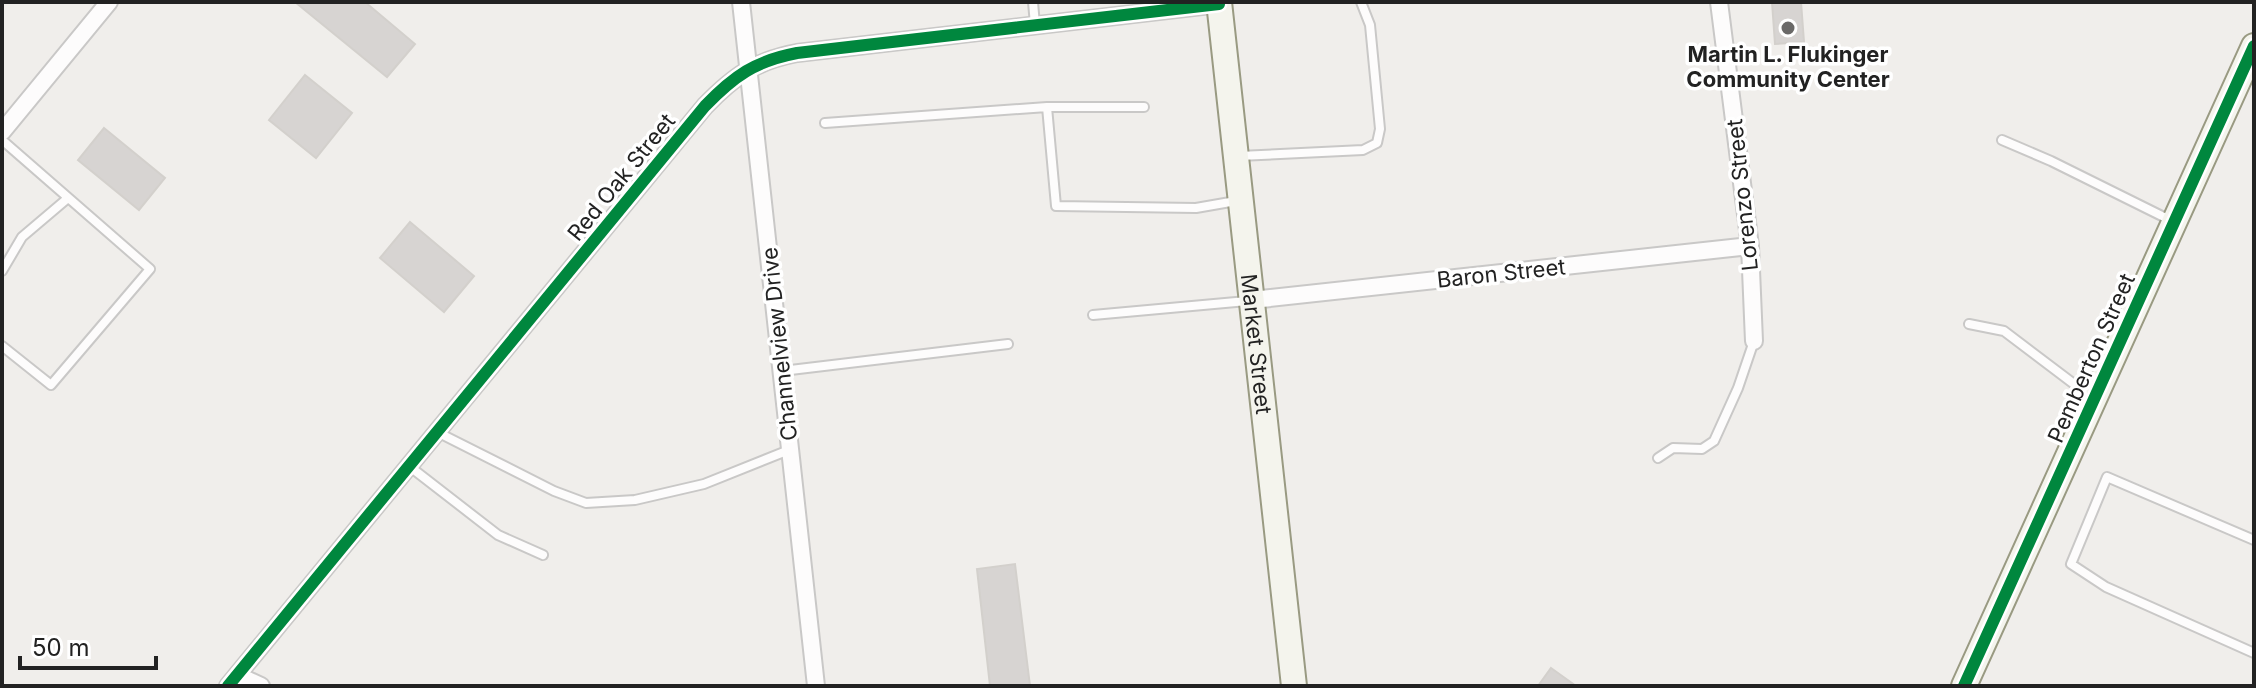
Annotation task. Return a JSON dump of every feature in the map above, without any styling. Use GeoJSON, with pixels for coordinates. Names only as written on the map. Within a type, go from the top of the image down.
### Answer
{"type":"FeatureCollection","features":[{"type":"Feature","properties":{"kind":"street"},"geometry":{"type":"LineString","coordinates":[[2,132],[109,2]]}},
{"type":"Feature","properties":{"kind":"street","name":"Channelview Drive"},"geometry":{"type":"LineString","coordinates":[[741,2],[816,686]]}},
{"type":"Feature","properties":{"kind":"street","name":"Lorenzo Street"},"geometry":{"type":"LineString","coordinates":[[1719,2],[1750,246],[1754,341]]}},
{"type":"Feature","properties":{"kind":"street","name":"Red Oak Street"},"geometry":{"type":"LineString","coordinates":[[232,681],[705,106],[724,86],[748,68],[797,53],[1219,3]]}},
{"type":"Feature","properties":{"kind":"street","name":"Market Street"},"geometry":{"type":"LineString","coordinates":[[1219,3],[1294,686]]}},
{"type":"Feature","properties":{"kind":"street","name":"Pemberton Street"},"geometry":{"type":"LineString","coordinates":[[1964,686],[2174,222],[2251,61]]}},
{"type":"Feature","properties":{"kind":"street","name":"Baron Street"},"geometry":{"type":"LineString","coordinates":[[1252,300],[1750,246]]}},
{"type":"Feature","properties":{"kind":"street"},"geometry":{"type":"LineString","coordinates":[[232,681],[261,686]]}},
{"type":"Feature","properties":{"kind":"lane"},"geometry":{"type":"LineString","coordinates":[[1033,2],[1035,25]]}},
{"type":"Feature","properties":{"kind":"lane"},"geometry":{"type":"LineString","coordinates":[[1236,156],[1363,150],[1377,143],[1380,129],[1370,25],[1361,2]]}},
{"type":"Feature","properties":{"kind":"lane"},"geometry":{"type":"LineString","coordinates":[[1047,107],[1056,206],[1196,208],[1241,201]]}},
{"type":"Feature","properties":{"kind":"lane"},"geometry":{"type":"LineString","coordinates":[[825,123],[1047,107],[1144,107]]}},
{"type":"Feature","properties":{"kind":"lane"},"geometry":{"type":"LineString","coordinates":[[2,140],[150,269],[51,385],[2,346]]}},
{"type":"Feature","properties":{"kind":"lane"},"geometry":{"type":"LineString","coordinates":[[2002,140],[2174,222]]}},
{"type":"Feature","properties":{"kind":"lane"},"geometry":{"type":"LineString","coordinates":[[2,271],[22,237],[68,198]]}},
{"type":"Feature","properties":{"kind":"lane"},"geometry":{"type":"LineString","coordinates":[[1093,315],[1252,300]]}},
{"type":"Feature","properties":{"kind":"lane"},"geometry":{"type":"LineString","coordinates":[[1969,324],[2004,331],[2074,384],[2099,389]]}},
{"type":"Feature","properties":{"kind":"lane"},"geometry":{"type":"LineString","coordinates":[[1658,458],[1673,448],[1702,449],[1714,441],[1738,388],[1754,341]]}},
{"type":"Feature","properties":{"kind":"lane"},"geometry":{"type":"LineString","coordinates":[[782,371],[1008,344]]}},
{"type":"Feature","properties":{"kind":"lane"},"geometry":{"type":"LineString","coordinates":[[437,432],[554,491],[586,503],[635,500],[704,484],[790,450]]}},
{"type":"Feature","properties":{"kind":"lane"},"geometry":{"type":"LineString","coordinates":[[409,466],[498,535],[543,555]]}},
{"type":"Feature","properties":{"kind":"lane"},"geometry":{"type":"LineString","coordinates":[[2254,540],[2107,477],[2071,564],[2106,587],[2254,653]]}},
{"type":"Feature","properties":{"kind":"building"},"geometry":{"type":"Polygon","coordinates":[[[295,2],[365,2],[415,44],[387,77],[295,2]]]}},
{"type":"Feature","properties":{"kind":"building","name":"Martin L. Flukinger Community Center"},"geometry":{"type":"Polygon","coordinates":[[[1772,2],[1801,2],[1804,42],[1775,44],[1772,2]]]}},
{"type":"Feature","properties":{"kind":"building"},"geometry":{"type":"Polygon","coordinates":[[[305,75],[352,113],[316,158],[269,120],[305,75]]]}},
{"type":"Feature","properties":{"kind":"building"},"geometry":{"type":"Polygon","coordinates":[[[104,128],[165,178],[139,210],[78,160],[104,128]]]}},
{"type":"Feature","properties":{"kind":"building"},"geometry":{"type":"Polygon","coordinates":[[[410,222],[474,276],[444,312],[380,258],[410,222]]]}},
{"type":"Feature","properties":{"kind":"building"},"geometry":{"type":"Polygon","coordinates":[[[1015,564],[1030,686],[990,686],[977,569],[1015,564]]]}},
{"type":"Feature","properties":{"kind":"building"},"geometry":{"type":"Polygon","coordinates":[[[1551,668],[1576,686],[1538,686],[1551,668]]]}},
{"type":"Feature","properties":{"kind":"cycle path"},"geometry":{"type":"LineString","coordinates":[[228,686],[705,106],[736,78],[769,60],[797,53],[1219,4]]}},
{"type":"Feature","properties":{"kind":"cycle path"},"geometry":{"type":"LineString","coordinates":[[1964,686],[2254,46]]}},
{"type":"Feature","properties":{"kind":"place","name":"Martin L. Flukinger Community Center"},"geometry":{"type":"Point","coordinates":[1788,28]}}]}
